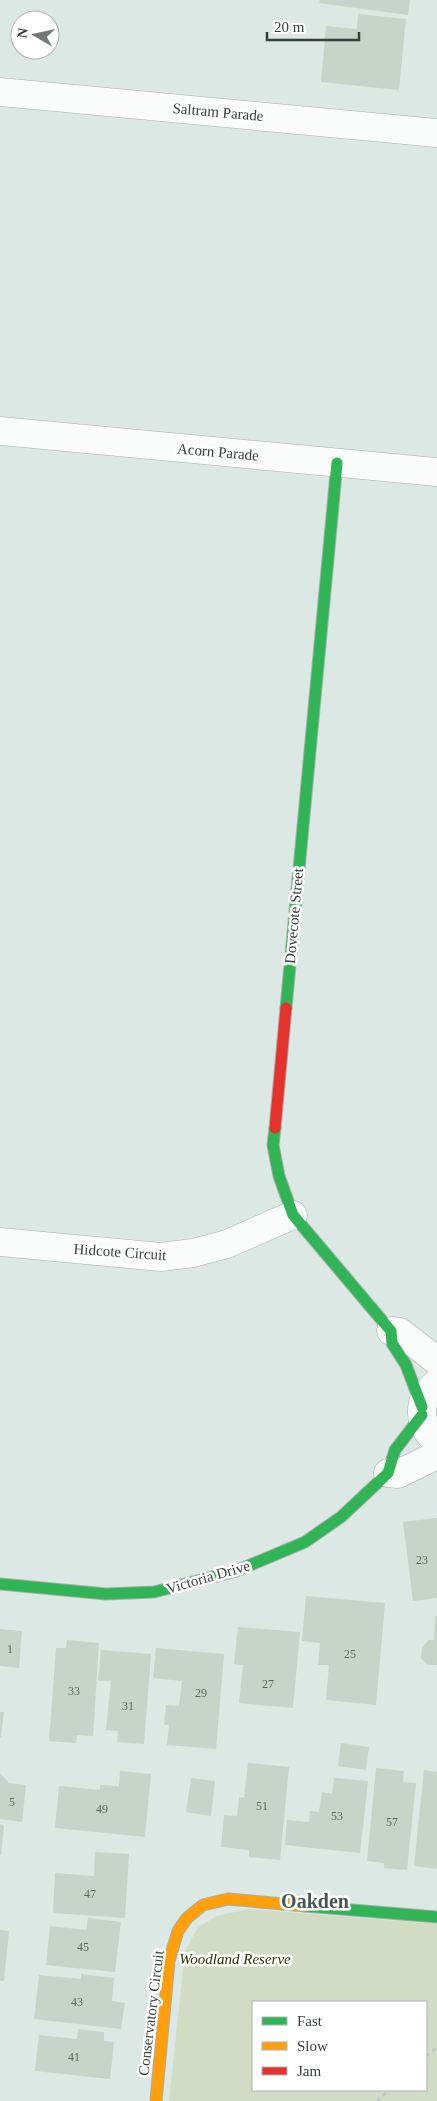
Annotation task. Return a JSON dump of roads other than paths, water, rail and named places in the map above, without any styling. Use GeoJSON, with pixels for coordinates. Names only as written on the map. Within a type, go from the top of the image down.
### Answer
{"type":"FeatureCollection","features":[{"type":"Feature","properties":{"kind":"street","name":"Saltram Parade"},"geometry":{"type":"LineString","coordinates":[[0,92],[437,133]]}},
{"type":"Feature","properties":{"kind":"street","name":"Acorn Parade"},"geometry":{"type":"LineString","coordinates":[[0,431],[437,472]]}},
{"type":"Feature","properties":{"kind":"street","name":"Dovecote Street"},"geometry":{"type":"LineString","coordinates":[[337,463],[273,1145],[279,1176],[294,1215],[392,1331],[392,1343],[406,1365],[422,1411]]}},
{"type":"Feature","properties":{"kind":"street","name":"Hidcote Circuit"},"geometry":{"type":"LineString","coordinates":[[0,1242],[160,1257],[193,1254],[227,1244],[294,1215]]}},
{"type":"Feature","properties":{"kind":"street","name":"Dovecote Street"},"geometry":{"type":"LineString","coordinates":[[392,1331],[400,1332],[437,1361]]}},
{"type":"Feature","properties":{"kind":"street"},"geometry":{"type":"LineString","coordinates":[[437,1383],[428,1392],[422,1411],[424,1428],[437,1442]]}},
{"type":"Feature","properties":{"kind":"street","name":"Victoria Drive"},"geometry":{"type":"LineString","coordinates":[[0,1584],[106,1594],[154,1592],[236,1571],[304,1542],[341,1517],[388,1473],[388,1463],[422,1411]]}},
{"type":"Feature","properties":{"kind":"street","name":"Victoria Drive"},"geometry":{"type":"LineString","coordinates":[[388,1473],[398,1474],[437,1455]]}},
{"type":"Feature","properties":{"kind":"street","name":"Conservatory Circuit"},"geometry":{"type":"LineString","coordinates":[[156,2101],[169,1961],[178,1931],[187,1918],[203,1905],[228,1899],[437,1917]]}},
{"type":"Feature","properties":{"kind":"district","name":"Oakden"},"geometry":{"type":"Point","coordinates":[315,1901]}},
{"type":"Feature","properties":{"kind":"park label","name":"Woodland Reserve"},"geometry":{"type":"Point","coordinates":[235,1959]}}]}
